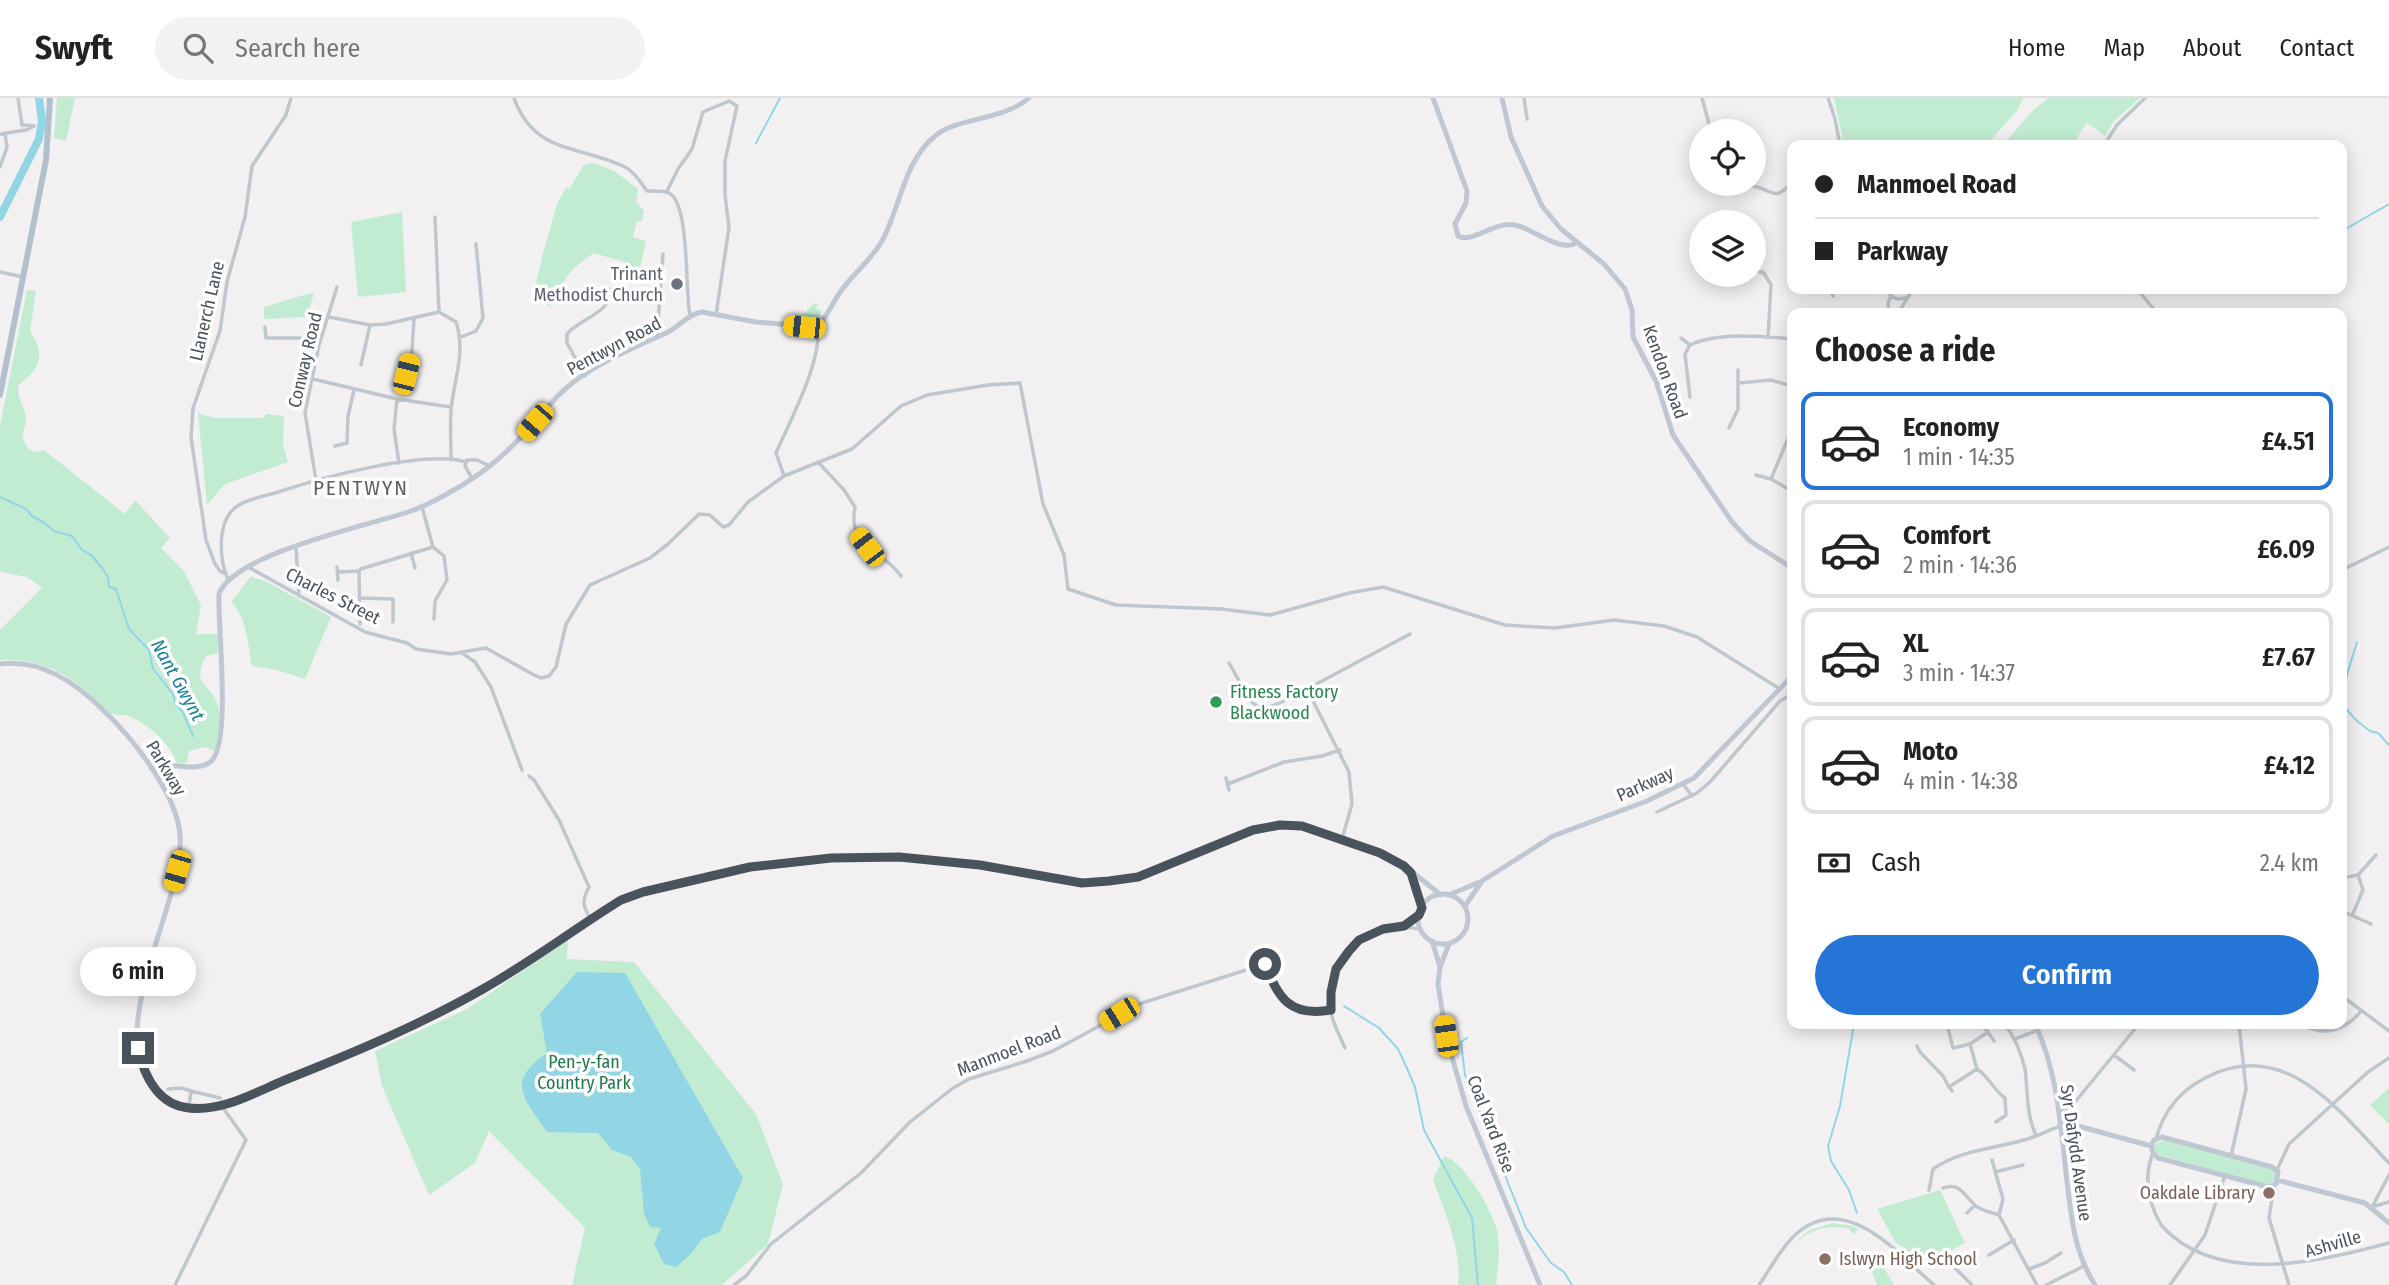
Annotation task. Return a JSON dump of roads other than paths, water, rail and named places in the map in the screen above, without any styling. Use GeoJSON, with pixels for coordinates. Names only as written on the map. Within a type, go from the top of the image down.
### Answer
{"type":"FeatureCollection","features":[{"type":"Feature","properties":{"kind":"main road"},"geometry":{"type":"LineString","coordinates":[[0,395],[46,159],[50,98]]}},
{"type":"Feature","properties":{"kind":"street"},"geometry":{"type":"LineString","coordinates":[[0,167],[7,147],[2,134],[34,126],[22,125],[18,98]]}},
{"type":"Feature","properties":{"kind":"street","name":"Llanerch Lane"},"geometry":{"type":"LineString","coordinates":[[227,577],[215,564],[206,540],[191,437],[193,408],[220,331],[227,282],[245,218],[252,166],[286,115],[291,98]]}},
{"type":"Feature","properties":{"kind":"street"},"geometry":{"type":"LineString","coordinates":[[514,98],[519,110],[539,134],[559,147],[589,154],[627,168],[647,191],[667,191],[678,202],[683,229],[690,316],[702,312],[756,322],[818,327]]}},
{"type":"Feature","properties":{"kind":"street"},"geometry":{"type":"LineString","coordinates":[[1029,98],[1010,110],[933,137],[911,170],[878,249],[841,291],[818,327],[818,338],[807,382],[776,453],[784,476],[852,449],[901,406],[927,395],[988,385],[1020,383],[1043,504],[1064,555],[1068,589],[1116,605],[1221,609],[1270,615],[1349,593],[1382,587],[1505,625],[1555,628],[1614,620],[1664,626],[1697,637],[1780,689]]}},
{"type":"Feature","properties":{"kind":"street"},"geometry":{"type":"LineString","coordinates":[[1433,98],[1467,191],[1466,203],[1455,224],[1458,236],[1467,239],[1506,223],[1528,228],[1563,246],[1576,243]]}},
{"type":"Feature","properties":{"kind":"street","name":"Kendon Road"},"geometry":{"type":"LineString","coordinates":[[1502,98],[1511,137],[1542,206],[1576,243],[1604,264],[1625,289],[1632,310],[1633,337],[1656,381],[1673,435],[1687,458],[1732,522],[1750,541],[1787,565]]}},
{"type":"Feature","properties":{"kind":"street"},"geometry":{"type":"LineString","coordinates":[[1524,98],[1527,119]]}},
{"type":"Feature","properties":{"kind":"street"},"geometry":{"type":"LineString","coordinates":[[1702,98],[1708,119]]}},
{"type":"Feature","properties":{"kind":"street"},"geometry":{"type":"LineString","coordinates":[[1828,98],[1839,140]]}},
{"type":"Feature","properties":{"kind":"street"},"geometry":{"type":"LineString","coordinates":[[2108,140],[2118,125],[2146,98]]}},
{"type":"Feature","properties":{"kind":"street"},"geometry":{"type":"LineString","coordinates":[[667,191],[692,149],[703,113],[729,101],[737,106],[725,161],[724,195],[729,227],[716,315]]}},
{"type":"Feature","properties":{"kind":"street"},"geometry":{"type":"LineString","coordinates":[[1766,192],[1773,195],[1787,188]]}},
{"type":"Feature","properties":{"kind":"street"},"geometry":{"type":"LineString","coordinates":[[435,217],[439,313]]}},
{"type":"Feature","properties":{"kind":"street"},"geometry":{"type":"LineString","coordinates":[[461,337],[476,331],[483,318],[476,244]]}},
{"type":"Feature","properties":{"kind":"street"},"geometry":{"type":"LineString","coordinates":[[657,337],[663,254]]}},
{"type":"Feature","properties":{"kind":"street"},"geometry":{"type":"LineString","coordinates":[[0,272],[23,277]]}},
{"type":"Feature","properties":{"kind":"street"},"geometry":{"type":"LineString","coordinates":[[1766,276],[1771,285],[1768,338]]}},
{"type":"Feature","properties":{"kind":"street","name":"Conway Road"},"geometry":{"type":"LineString","coordinates":[[316,480],[305,413],[319,345],[337,288]]}},
{"type":"Feature","properties":{"kind":"street"},"geometry":{"type":"LineString","coordinates":[[585,376],[567,343],[567,334],[606,305],[611,297],[610,289]]}},
{"type":"Feature","properties":{"kind":"street"},"geometry":{"type":"LineString","coordinates":[[1901,308],[1909,294]]}},
{"type":"Feature","properties":{"kind":"street"},"geometry":{"type":"LineString","coordinates":[[2141,294],[2153,308]]}},
{"type":"Feature","properties":{"kind":"street"},"geometry":{"type":"LineString","coordinates":[[1888,308],[1891,296],[1897,299],[1906,298]]}},
{"type":"Feature","properties":{"kind":"street"},"geometry":{"type":"LineString","coordinates":[[329,317],[370,325],[439,313],[456,322],[461,337],[460,364],[451,407],[451,460]]}},
{"type":"Feature","properties":{"kind":"street","name":"Pentwyn Road"},"geometry":{"type":"LineString","coordinates":[[227,577],[296,547],[422,507],[472,478],[516,443],[565,388],[628,350],[680,326],[690,316]]}},
{"type":"Feature","properties":{"kind":"street"},"geometry":{"type":"LineString","coordinates":[[406,374],[412,351],[414,318]]}},
{"type":"Feature","properties":{"kind":"street"},"geometry":{"type":"LineString","coordinates":[[361,365],[370,325]]}},
{"type":"Feature","properties":{"kind":"street"},"geometry":{"type":"LineString","coordinates":[[265,327],[266,338],[299,338],[319,345]]}},
{"type":"Feature","properties":{"kind":"street"},"geometry":{"type":"LineString","coordinates":[[1681,338],[1690,345]]}},
{"type":"Feature","properties":{"kind":"street"},"geometry":{"type":"LineString","coordinates":[[1690,397],[1685,354],[1690,345],[1703,339],[1787,339]]}},
{"type":"Feature","properties":{"kind":"street"},"geometry":{"type":"LineString","coordinates":[[1729,428],[1738,409],[1738,370]]}},
{"type":"Feature","properties":{"kind":"street"},"geometry":{"type":"LineString","coordinates":[[312,379],[397,400],[451,407]]}},
{"type":"Feature","properties":{"kind":"street"},"geometry":{"type":"LineString","coordinates":[[1740,383],[1771,380],[1787,385]]}},
{"type":"Feature","properties":{"kind":"street"},"geometry":{"type":"LineString","coordinates":[[335,446],[347,443],[348,416],[354,390]]}},
{"type":"Feature","properties":{"kind":"street"},"geometry":{"type":"LineString","coordinates":[[397,400],[394,429],[399,463]]}},
{"type":"Feature","properties":{"kind":"street"},"geometry":{"type":"LineString","coordinates":[[1771,479],[1787,444]]}},
{"type":"Feature","properties":{"kind":"street"},"geometry":{"type":"LineString","coordinates":[[151,768],[163,765],[204,765],[216,755],[222,727],[219,594],[227,577],[222,556],[222,535],[225,519],[238,505],[316,480],[399,463],[477,460],[488,466]]}},
{"type":"Feature","properties":{"kind":"street"},"geometry":{"type":"LineString","coordinates":[[466,462],[466,469],[472,478]]}},
{"type":"Feature","properties":{"kind":"street"},"geometry":{"type":"LineString","coordinates":[[818,462],[844,490],[855,507],[852,522],[854,529],[877,556],[890,564],[901,576]]}},
{"type":"Feature","properties":{"kind":"street"},"geometry":{"type":"LineString","coordinates":[[1756,475],[1771,479],[1787,488]]}},
{"type":"Feature","properties":{"kind":"street","name":"Charles Street"},"geometry":{"type":"LineString","coordinates":[[250,568],[365,632],[407,643],[416,649],[451,654],[486,648],[541,678],[549,676],[556,667],[566,624],[590,585],[650,558],[699,514],[710,515],[723,527],[729,525],[748,502],[784,476]]}},
{"type":"Feature","properties":{"kind":"street"},"geometry":{"type":"LineString","coordinates":[[422,507],[433,547],[444,556],[447,580],[435,600],[434,619]]}},
{"type":"Feature","properties":{"kind":"street"},"geometry":{"type":"LineString","coordinates":[[296,547],[299,596]]}},
{"type":"Feature","properties":{"kind":"street"},"geometry":{"type":"LineString","coordinates":[[338,580],[337,570],[359,571],[433,547]]}},
{"type":"Feature","properties":{"kind":"street"},"geometry":{"type":"LineString","coordinates":[[2347,568],[2389,547]]}},
{"type":"Feature","properties":{"kind":"street"},"geometry":{"type":"LineString","coordinates":[[411,553],[415,568]]}},
{"type":"Feature","properties":{"kind":"street"},"geometry":{"type":"LineString","coordinates":[[359,571],[360,624]]}},
{"type":"Feature","properties":{"kind":"street"},"geometry":{"type":"LineString","coordinates":[[359,598],[394,599],[393,622]]}},
{"type":"Feature","properties":{"kind":"street"},"geometry":{"type":"LineString","coordinates":[[1229,663],[1252,703],[1260,708],[1270,708],[1410,634]]}},
{"type":"Feature","properties":{"kind":"street"},"geometry":{"type":"LineString","coordinates":[[461,652],[475,663],[491,687],[522,770]]}},
{"type":"Feature","properties":{"kind":"street","name":"Parkway"},"geometry":{"type":"LineString","coordinates":[[0,664],[14,662],[45,668],[60,675],[106,712],[151,768],[174,810],[181,845],[177,871],[139,1009],[138,1048],[151,1085],[171,1102],[188,1108]]}},
{"type":"Feature","properties":{"kind":"street","name":"Parkway"},"geometry":{"type":"LineString","coordinates":[[1482,881],[1553,836],[1647,801],[1694,778],[1787,681]]}},
{"type":"Feature","properties":{"kind":"street"},"geometry":{"type":"LineString","coordinates":[[1307,689],[1349,772],[1352,804],[1342,839]]}},
{"type":"Feature","properties":{"kind":"street"},"geometry":{"type":"LineString","coordinates":[[1657,812],[1692,796],[1710,782],[1780,701],[1787,697]]}},
{"type":"Feature","properties":{"kind":"street"},"geometry":{"type":"LineString","coordinates":[[1228,783],[1284,762],[1340,750]]}},
{"type":"Feature","properties":{"kind":"street"},"geometry":{"type":"LineString","coordinates":[[529,776],[559,820],[589,887],[583,899],[583,906],[591,919]]}},
{"type":"Feature","properties":{"kind":"street"},"geometry":{"type":"LineString","coordinates":[[1226,778],[1229,790]]}},
{"type":"Feature","properties":{"kind":"street"},"geometry":{"type":"LineString","coordinates":[[1683,783],[1692,796]]}},
{"type":"Feature","properties":{"kind":"street"},"geometry":{"type":"LineString","coordinates":[[191,1091],[188,1108],[220,1102],[360,1049],[433,1017],[504,977],[621,900],[643,892],[750,867],[831,858],[899,857],[980,865],[1082,883],[1138,877],[1237,836],[1280,825],[1302,826],[1380,853],[1404,866],[1441,895]]}},
{"type":"Feature","properties":{"kind":"street"},"geometry":{"type":"LineString","coordinates":[[2347,877],[2358,875],[2376,855]]}},
{"type":"Feature","properties":{"kind":"street"},"geometry":{"type":"LineString","coordinates":[[1411,873],[1422,908]]}},
{"type":"Feature","properties":{"kind":"street"},"geometry":{"type":"LineString","coordinates":[[2352,916],[2362,890],[2358,875]]}},
{"type":"Feature","properties":{"kind":"street"},"geometry":{"type":"LineString","coordinates":[[1420,929],[1419,915],[1433,897],[1449,895],[1482,881]]}},
{"type":"Feature","properties":{"kind":"street"},"geometry":{"type":"LineString","coordinates":[[1465,906],[1482,881]]}},
{"type":"Feature","properties":{"kind":"street"},"geometry":{"type":"LineString","coordinates":[[1345,1048],[1331,1010],[1331,992],[1336,969],[1359,940],[1383,929],[1404,926],[1420,929],[1432,942],[1449,944],[1461,937],[1467,927],[1468,914],[1465,906],[1449,895]]}},
{"type":"Feature","properties":{"kind":"street"},"geometry":{"type":"LineString","coordinates":[[2347,914],[2371,924]]}},
{"type":"Feature","properties":{"kind":"street"},"geometry":{"type":"LineString","coordinates":[[1404,926],[1419,915]]}},
{"type":"Feature","properties":{"kind":"street","name":"Coal Yard Rise"},"geometry":{"type":"LineString","coordinates":[[1432,942],[1440,967]]}},
{"type":"Feature","properties":{"kind":"street","name":"Coal Yard Rise"},"geometry":{"type":"LineString","coordinates":[[1449,944],[1440,967],[1438,984],[1446,1036],[1466,1106],[1540,1285]]}},
{"type":"Feature","properties":{"kind":"street","name":"Manmoel Road"},"geometry":{"type":"LineString","coordinates":[[734,1285],[746,1276],[771,1244],[861,1173],[926,1107],[969,1079],[1053,1051],[1142,1003],[1265,964],[1276,991],[1288,1004],[1310,1014],[1331,1010]]}},
{"type":"Feature","properties":{"kind":"street"},"geometry":{"type":"LineString","coordinates":[[2347,1000],[2389,1031]]}},
{"type":"Feature","properties":{"kind":"street"},"geometry":{"type":"LineString","coordinates":[[2347,1024],[2361,1011]]}},
{"type":"Feature","properties":{"kind":"street"},"geometry":{"type":"LineString","coordinates":[[1948,1029],[1954,1048],[1970,1044],[1987,1032]]}},
{"type":"Feature","properties":{"kind":"street"},"geometry":{"type":"LineString","coordinates":[[1985,1029],[1994,1041]]}},
{"type":"Feature","properties":{"kind":"street"},"geometry":{"type":"LineString","coordinates":[[2008,1029],[2015,1039],[2024,1067],[2031,1121],[2036,1135]]}},
{"type":"Feature","properties":{"kind":"street"},"geometry":{"type":"LineString","coordinates":[[2015,1039],[2032,1029]]}},
{"type":"Feature","properties":{"kind":"street","name":"Syr Dafydd Avenue"},"geometry":{"type":"LineString","coordinates":[[2037,1029],[2046,1053],[2061,1125],[2074,1238],[2084,1266],[2095,1285]]}},
{"type":"Feature","properties":{"kind":"street"},"geometry":{"type":"LineString","coordinates":[[2058,1111],[2067,1109],[2075,1102],[2135,1029]]}},
{"type":"Feature","properties":{"kind":"street"},"geometry":{"type":"LineString","coordinates":[[2231,1156],[2245,1100],[2240,1029]]}},
{"type":"Feature","properties":{"kind":"street"},"geometry":{"type":"LineString","coordinates":[[2313,1029],[2340,1029]]}},
{"type":"Feature","properties":{"kind":"street"},"geometry":{"type":"LineString","coordinates":[[1970,1044],[1977,1069],[1984,1074],[1993,1089],[2005,1098],[2006,1115],[2012,1121]]}},
{"type":"Feature","properties":{"kind":"street"},"geometry":{"type":"LineString","coordinates":[[1917,1046],[1951,1089],[1977,1069]]}},
{"type":"Feature","properties":{"kind":"street"},"geometry":{"type":"LineString","coordinates":[[2114,1055],[2134,1070]]}},
{"type":"Feature","properties":{"kind":"street"},"geometry":{"type":"LineString","coordinates":[[2289,1285],[2269,1218],[2277,1170],[2289,1144],[2368,1072],[2389,1058]]}},
{"type":"Feature","properties":{"kind":"street"},"geometry":{"type":"LineString","coordinates":[[2151,1146],[2157,1139],[2164,1117],[2187,1090],[2211,1075],[2244,1067],[2273,1069],[2293,1075],[2316,1089],[2389,1163]]}},
{"type":"Feature","properties":{"kind":"street"},"geometry":{"type":"LineString","coordinates":[[168,1089],[181,1088],[220,1102],[246,1140],[175,1285]]}},
{"type":"Feature","properties":{"kind":"street"},"geometry":{"type":"LineString","coordinates":[[1996,1122],[2006,1115]]}},
{"type":"Feature","properties":{"kind":"street"},"geometry":{"type":"LineString","coordinates":[[1929,1190],[1933,1169],[1940,1164],[1962,1154],[2027,1139],[2067,1123],[2151,1146]]}},
{"type":"Feature","properties":{"kind":"street"},"geometry":{"type":"LineString","coordinates":[[2157,1139],[2166,1138],[2277,1170]]}},
{"type":"Feature","properties":{"kind":"street"},"geometry":{"type":"LineString","coordinates":[[2151,1146],[2158,1158],[2268,1187],[2275,1183],[2356,1200],[2372,1207],[2389,1223]]}},
{"type":"Feature","properties":{"kind":"street"},"geometry":{"type":"LineString","coordinates":[[2153,1153],[2148,1174],[2148,1192],[2153,1208],[2169,1236],[2197,1262]]}},
{"type":"Feature","properties":{"kind":"street"},"geometry":{"type":"LineString","coordinates":[[1992,1160],[2003,1199],[1999,1214]]}},
{"type":"Feature","properties":{"kind":"street"},"geometry":{"type":"LineString","coordinates":[[1995,1172],[2023,1166]]}},
{"type":"Feature","properties":{"kind":"street"},"geometry":{"type":"LineString","coordinates":[[2170,1285],[2211,1223],[2225,1175]]}},
{"type":"Feature","properties":{"kind":"street"},"geometry":{"type":"LineString","coordinates":[[2372,1207],[2389,1175]]}},
{"type":"Feature","properties":{"kind":"street"},"geometry":{"type":"LineString","coordinates":[[1943,1188],[1959,1188],[1975,1205],[1999,1214],[2037,1285]]}},
{"type":"Feature","properties":{"kind":"street"},"geometry":{"type":"LineString","coordinates":[[2372,1207],[2389,1202]]}},
{"type":"Feature","properties":{"kind":"street"},"geometry":{"type":"LineString","coordinates":[[1967,1213],[1975,1205]]}},
{"type":"Feature","properties":{"kind":"street"},"geometry":{"type":"LineString","coordinates":[[1759,1285],[1795,1235],[1813,1224],[1832,1219],[1854,1222],[1872,1231],[1934,1285]]}},
{"type":"Feature","properties":{"kind":"street"},"geometry":{"type":"LineString","coordinates":[[1989,1255],[2014,1240]]}},
{"type":"Feature","properties":{"kind":"street","name":"Ashville"},"geometry":{"type":"LineString","coordinates":[[2285,1272],[2389,1242]]}},
{"type":"Feature","properties":{"kind":"street"},"geometry":{"type":"LineString","coordinates":[[2029,1269],[2061,1253]]}},
{"type":"Feature","properties":{"kind":"street"},"geometry":{"type":"LineString","coordinates":[[1943,1256],[1972,1285]]}},
{"type":"Feature","properties":{"kind":"street"},"geometry":{"type":"LineString","coordinates":[[2046,1285],[2084,1266]]}},
{"type":"Feature","properties":{"kind":"water"},"geometry":{"type":"Polygon","coordinates":[[[577,972],[625,973],[743,1178],[720,1232],[702,1239],[691,1254],[676,1267],[664,1264],[654,1244],[661,1228],[650,1227],[644,1214],[640,1169],[631,1157],[612,1150],[598,1133],[547,1132],[526,1100],[522,1082],[526,1073],[547,1053],[540,1014],[577,972]]]}},
{"type":"Feature","properties":{"kind":"waterway"},"geometry":{"type":"LineString","coordinates":[[0,217],[39,139],[42,121],[39,98]]}},
{"type":"Feature","properties":{"kind":"waterway"},"geometry":{"type":"LineString","coordinates":[[756,143],[780,98]]}},
{"type":"Feature","properties":{"kind":"waterway"},"geometry":{"type":"LineString","coordinates":[[2347,228],[2389,204]]}},
{"type":"Feature","properties":{"kind":"waterway","name":"Nant Gwynt"},"geometry":{"type":"LineString","coordinates":[[0,497],[26,509],[54,531],[72,536],[82,550],[91,555],[102,568],[108,577],[109,587],[116,589],[129,629],[149,650],[153,669],[173,694],[193,736]]}},
{"type":"Feature","properties":{"kind":"waterway"},"geometry":{"type":"LineString","coordinates":[[2347,675],[2357,642]]}},
{"type":"Feature","properties":{"kind":"waterway"},"geometry":{"type":"LineString","coordinates":[[2347,710],[2357,721],[2370,731],[2378,733],[2389,745]]}},
{"type":"Feature","properties":{"kind":"waterway"},"geometry":{"type":"LineString","coordinates":[[1344,1006],[1379,1028],[1398,1049],[1415,1087],[1424,1130],[1472,1218],[1478,1285]]}},
{"type":"Feature","properties":{"kind":"waterway"},"geometry":{"type":"LineString","coordinates":[[1853,1029],[1840,1106],[1828,1146],[1831,1161],[1849,1190],[1857,1213]]}},
{"type":"Feature","properties":{"kind":"waterway"},"geometry":{"type":"LineString","coordinates":[[1467,1038],[1461,1042],[1465,1075],[1526,1228],[1551,1263],[1564,1272],[1572,1285]]}},
{"type":"Feature","properties":{"kind":"place","name":"Trinant Methodist Church"},"geometry":{"type":"Point","coordinates":[677,284]}},
{"type":"Feature","properties":{"kind":"place","name":"Fitness Factory Blackwood"},"geometry":{"type":"Point","coordinates":[1216,702]}},
{"type":"Feature","properties":{"kind":"place","name":"Oakdale Library"},"geometry":{"type":"Point","coordinates":[2269,1193]}},
{"type":"Feature","properties":{"kind":"place","name":"Islwyn High School"},"geometry":{"type":"Point","coordinates":[1825,1259]}},
{"type":"Feature","properties":{"kind":"district","name":"PENTWYN"},"geometry":{"type":"Point","coordinates":[361,488]}},
{"type":"Feature","properties":{"kind":"park label","name":"Pen-y-fan Country Park"},"geometry":{"type":"Point","coordinates":[584,1072]}}]}
